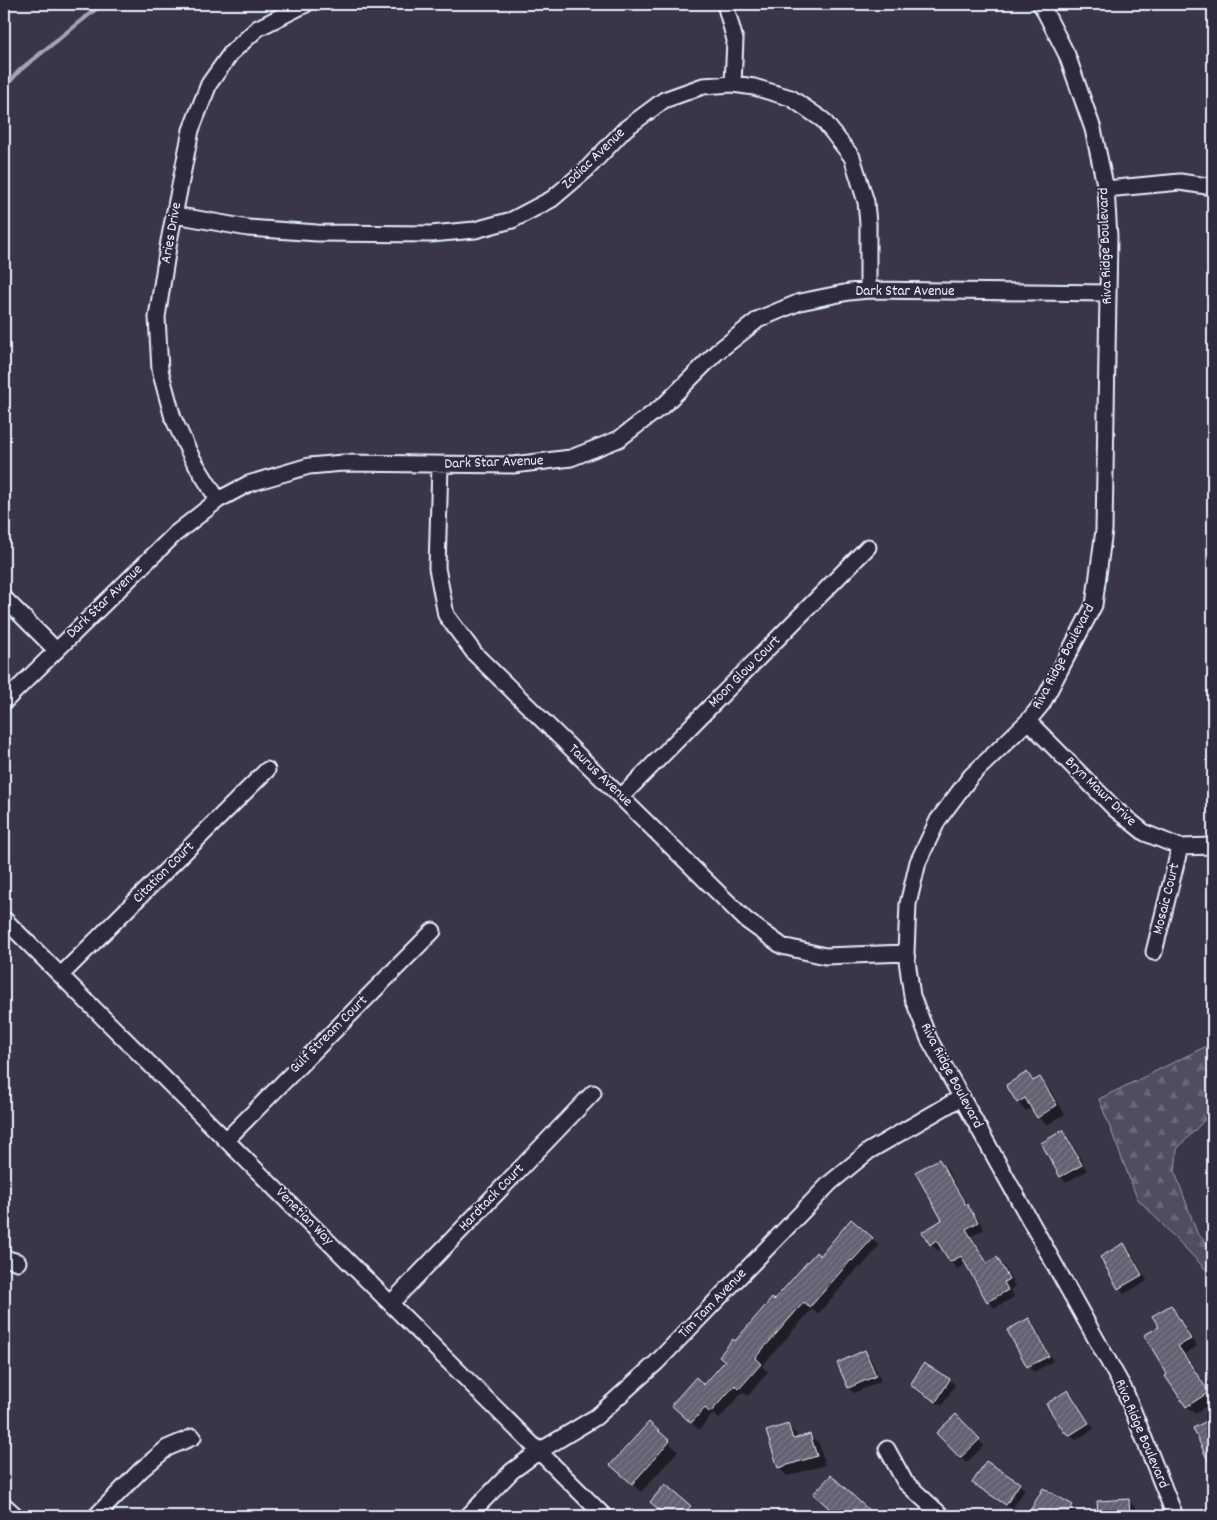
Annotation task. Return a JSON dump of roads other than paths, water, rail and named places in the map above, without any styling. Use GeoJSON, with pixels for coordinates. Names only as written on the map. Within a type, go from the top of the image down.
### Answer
{"type":"FeatureCollection","features":[{"type":"Feature","properties":{"kind":"street","name":"Aries Drive"},"geometry":{"type":"LineString","coordinates":[[218,500],[192,458],[173,418],[160,370],[157,317],[175,215],[191,130],[209,84],[231,53],[258,28],[306,4]]}},
{"type":"Feature","properties":{"kind":"street"},"geometry":{"type":"LineString","coordinates":[[725,4],[735,40],[733,84]]}},
{"type":"Feature","properties":{"kind":"street","name":"Riva Ridge Boulevard"},"geometry":{"type":"LineString","coordinates":[[1041,4],[1067,55],[1093,129],[1106,189],[1108,293],[1104,530],[1094,606],[1042,704],[1028,721],[971,776],[938,820],[918,862],[908,904],[906,953],[912,996],[929,1039],[1125,1391],[1175,1516]]}},
{"type":"Feature","properties":{"kind":"street","name":"Zodiac Avenue"},"geometry":{"type":"LineString","coordinates":[[175,215],[248,228],[318,233],[431,234],[475,230],[512,220],[552,199],[586,170],[625,128],[664,100],[704,86],[733,84],[754,87],[791,98],[822,120],[852,157],[866,202],[868,290]]}},
{"type":"Feature","properties":{"kind":"street"},"geometry":{"type":"LineString","coordinates":[[1106,189],[1180,182],[1213,187]]}},
{"type":"Feature","properties":{"kind":"street","name":"Dark Star Avenue"},"geometry":{"type":"LineString","coordinates":[[4,702],[175,534],[218,500],[248,484],[309,466],[343,463],[513,465],[571,458],[619,440],[665,404],[717,352],[759,319],[800,302],[868,290],[1108,293]]}},
{"type":"Feature","properties":{"kind":"street","name":"Taurus Avenue"},"geometry":{"type":"LineString","coordinates":[[440,465],[437,568],[446,615],[475,654],[746,920],[782,946],[825,956],[906,953]]}},
{"type":"Feature","properties":{"kind":"street","name":"Moon Glow Court"},"geometry":{"type":"LineString","coordinates":[[621,797],[868,547]]}},
{"type":"Feature","properties":{"kind":"street"},"geometry":{"type":"LineString","coordinates":[[4,598],[56,650]]}},
{"type":"Feature","properties":{"kind":"street","name":"Bryn Mawr Drive"},"geometry":{"type":"LineString","coordinates":[[1028,721],[1116,809],[1144,833],[1180,847],[1213,846]]}},
{"type":"Feature","properties":{"kind":"street","name":"Citation Court"},"geometry":{"type":"LineString","coordinates":[[60,976],[267,770]]}},
{"type":"Feature","properties":{"kind":"street","name":"Mosaic Court"},"geometry":{"type":"LineString","coordinates":[[1154,952],[1180,847]]}},
{"type":"Feature","properties":{"kind":"street","name":"Venetian Way"},"geometry":{"type":"LineString","coordinates":[[4,919],[604,1516]]}},
{"type":"Feature","properties":{"kind":"street","name":"Gulf Stream Court"},"geometry":{"type":"LineString","coordinates":[[226,1140],[433,931]]}},
{"type":"Feature","properties":{"kind":"street","name":"Hardtack Court"},"geometry":{"type":"LineString","coordinates":[[391,1303],[593,1094]]}},
{"type":"Feature","properties":{"kind":"street","name":"Tim Tam Avenue"},"geometry":{"type":"LineString","coordinates":[[468,1516],[512,1471],[538,1452],[596,1417],[649,1369],[830,1183],[870,1151],[962,1097]]}},
{"type":"Feature","properties":{"kind":"street"},"geometry":{"type":"LineString","coordinates":[[96,1516],[141,1470],[167,1448],[193,1437]]}},
{"type":"Feature","properties":{"kind":"street"},"geometry":{"type":"LineString","coordinates":[[887,1449],[905,1482],[942,1516]]}},
{"type":"Feature","properties":{"kind":"street"},"geometry":{"type":"LineString","coordinates":[[4,1505],[16,1516]]}},
{"type":"Feature","properties":{"kind":"waterway"},"geometry":{"type":"LineString","coordinates":[[4,88],[20,70],[102,4]]}}]}
